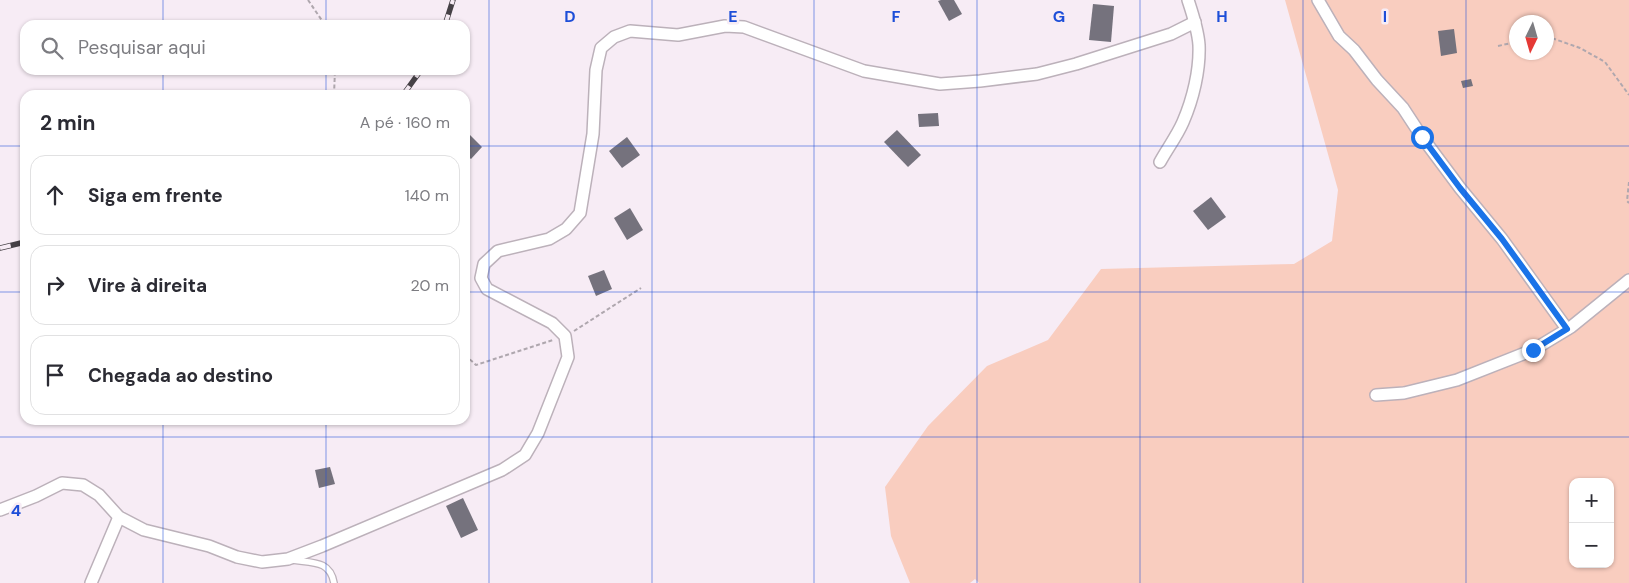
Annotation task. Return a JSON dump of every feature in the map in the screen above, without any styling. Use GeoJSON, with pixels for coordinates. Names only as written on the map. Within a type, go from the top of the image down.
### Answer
{"type":"FeatureCollection","features":[{"type":"Feature","properties":{"kind":"street"},"geometry":{"type":"LineString","coordinates":[[1160,162],[1183,122],[1197,74],[1199,46],[1195,22],[1188,0]]}},
{"type":"Feature","properties":{"kind":"street"},"geometry":{"type":"LineString","coordinates":[[1318,0],[1339,36],[1354,50],[1376,80],[1403,108],[1422,137],[1460,188],[1502,239],[1567,329]]}},
{"type":"Feature","properties":{"kind":"street"},"geometry":{"type":"LineString","coordinates":[[0,510],[36,496],[62,483],[83,485],[99,495],[119,517],[144,530],[190,541],[237,557],[262,562],[288,559],[502,470],[525,455],[538,433],[568,357],[565,336],[552,323],[487,289],[481,278],[484,264],[498,251],[549,239],[566,229],[580,213],[593,134],[596,70],[601,48],[614,36],[630,31],[678,35],[725,26],[744,27],[864,71],[940,84],[1037,74],[1076,64],[1171,34],[1195,22]]}},
{"type":"Feature","properties":{"kind":"street"},"geometry":{"type":"LineString","coordinates":[[1376,395],[1404,393],[1457,380],[1533,350],[1567,329],[1629,280]]}},
{"type":"Feature","properties":{"kind":"street"},"geometry":{"type":"LineString","coordinates":[[91,583],[119,517]]}},
{"type":"Feature","properties":{"kind":"lane"},"geometry":{"type":"LineString","coordinates":[[288,559],[322,564],[332,573],[334,583]]}},
{"type":"Feature","properties":{"kind":"path"},"geometry":{"type":"LineString","coordinates":[[308,0],[322,20]]}},
{"type":"Feature","properties":{"kind":"path"},"geometry":{"type":"LineString","coordinates":[[1554,39],[1580,48],[1606,62],[1629,95]]}},
{"type":"Feature","properties":{"kind":"path"},"geometry":{"type":"LineString","coordinates":[[1498,46],[1509,44]]}},
{"type":"Feature","properties":{"kind":"path"},"geometry":{"type":"LineString","coordinates":[[334,90],[335,75]]}},
{"type":"Feature","properties":{"kind":"path"},"geometry":{"type":"LineString","coordinates":[[1629,182],[1627,201],[1629,203]]}},
{"type":"Feature","properties":{"kind":"shaded area"},"geometry":{"type":"Polygon","coordinates":[[[1285,0],[1629,0],[1629,583],[979,583],[975,579],[970,583],[910,583],[891,536],[885,487],[928,426],[987,366],[1048,340],[1101,269],[1294,264],[1332,241],[1338,190],[1285,0]]]}},
{"type":"Feature","properties":{"kind":"building"},"geometry":{"type":"Polygon","coordinates":[[[954,0],[962,14],[949,21],[938,1],[954,0]]]}},
{"type":"Feature","properties":{"kind":"building"},"geometry":{"type":"Polygon","coordinates":[[[1093,4],[1114,6],[1111,42],[1089,40],[1093,4]]]}},
{"type":"Feature","properties":{"kind":"building"},"geometry":{"type":"Polygon","coordinates":[[[1454,29],[1457,53],[1441,56],[1438,31],[1454,29]]]}},
{"type":"Feature","properties":{"kind":"building"},"geometry":{"type":"Polygon","coordinates":[[[1471,79],[1473,86],[1463,88],[1461,81],[1471,79]]]}},
{"type":"Feature","properties":{"kind":"building"},"geometry":{"type":"Polygon","coordinates":[[[938,113],[939,126],[919,127],[918,114],[938,113]]]}},
{"type":"Feature","properties":{"kind":"building"},"geometry":{"type":"Polygon","coordinates":[[[897,130],[921,155],[908,167],[884,142],[897,130]]]}},
{"type":"Feature","properties":{"kind":"building"},"geometry":{"type":"Polygon","coordinates":[[[470,135],[482,147],[470,158],[470,135]]]}},
{"type":"Feature","properties":{"kind":"building"},"geometry":{"type":"Polygon","coordinates":[[[627,137],[640,155],[622,168],[609,151],[627,137]]]}},
{"type":"Feature","properties":{"kind":"building"},"geometry":{"type":"Polygon","coordinates":[[[1211,197],[1226,217],[1208,230],[1193,211],[1211,197]]]}},
{"type":"Feature","properties":{"kind":"building"},"geometry":{"type":"Polygon","coordinates":[[[630,208],[643,230],[627,240],[614,218],[630,208]]]}},
{"type":"Feature","properties":{"kind":"building"},"geometry":{"type":"Polygon","coordinates":[[[604,270],[612,289],[596,296],[588,276],[604,270]]]}},
{"type":"Feature","properties":{"kind":"building"},"geometry":{"type":"Polygon","coordinates":[[[330,467],[335,484],[319,488],[315,470],[330,467]]]}},
{"type":"Feature","properties":{"kind":"building"},"geometry":{"type":"Polygon","coordinates":[[[463,498],[478,530],[461,538],[446,506],[463,498]]]}},
{"type":"Feature","properties":{"kind":"railway"},"geometry":{"type":"LineString","coordinates":[[447,20],[453,0]]}},
{"type":"Feature","properties":{"kind":"railway"},"geometry":{"type":"LineString","coordinates":[[407,90],[417,75]]}},
{"type":"Feature","properties":{"kind":"railway"},"geometry":{"type":"LineString","coordinates":[[0,248],[20,243]]}},
{"type":"Feature","properties":{"kind":"route"},"geometry":{"type":"LineString","coordinates":[[1422,137],[1460,188],[1502,239],[1567,329],[1533,350]]}}]}
